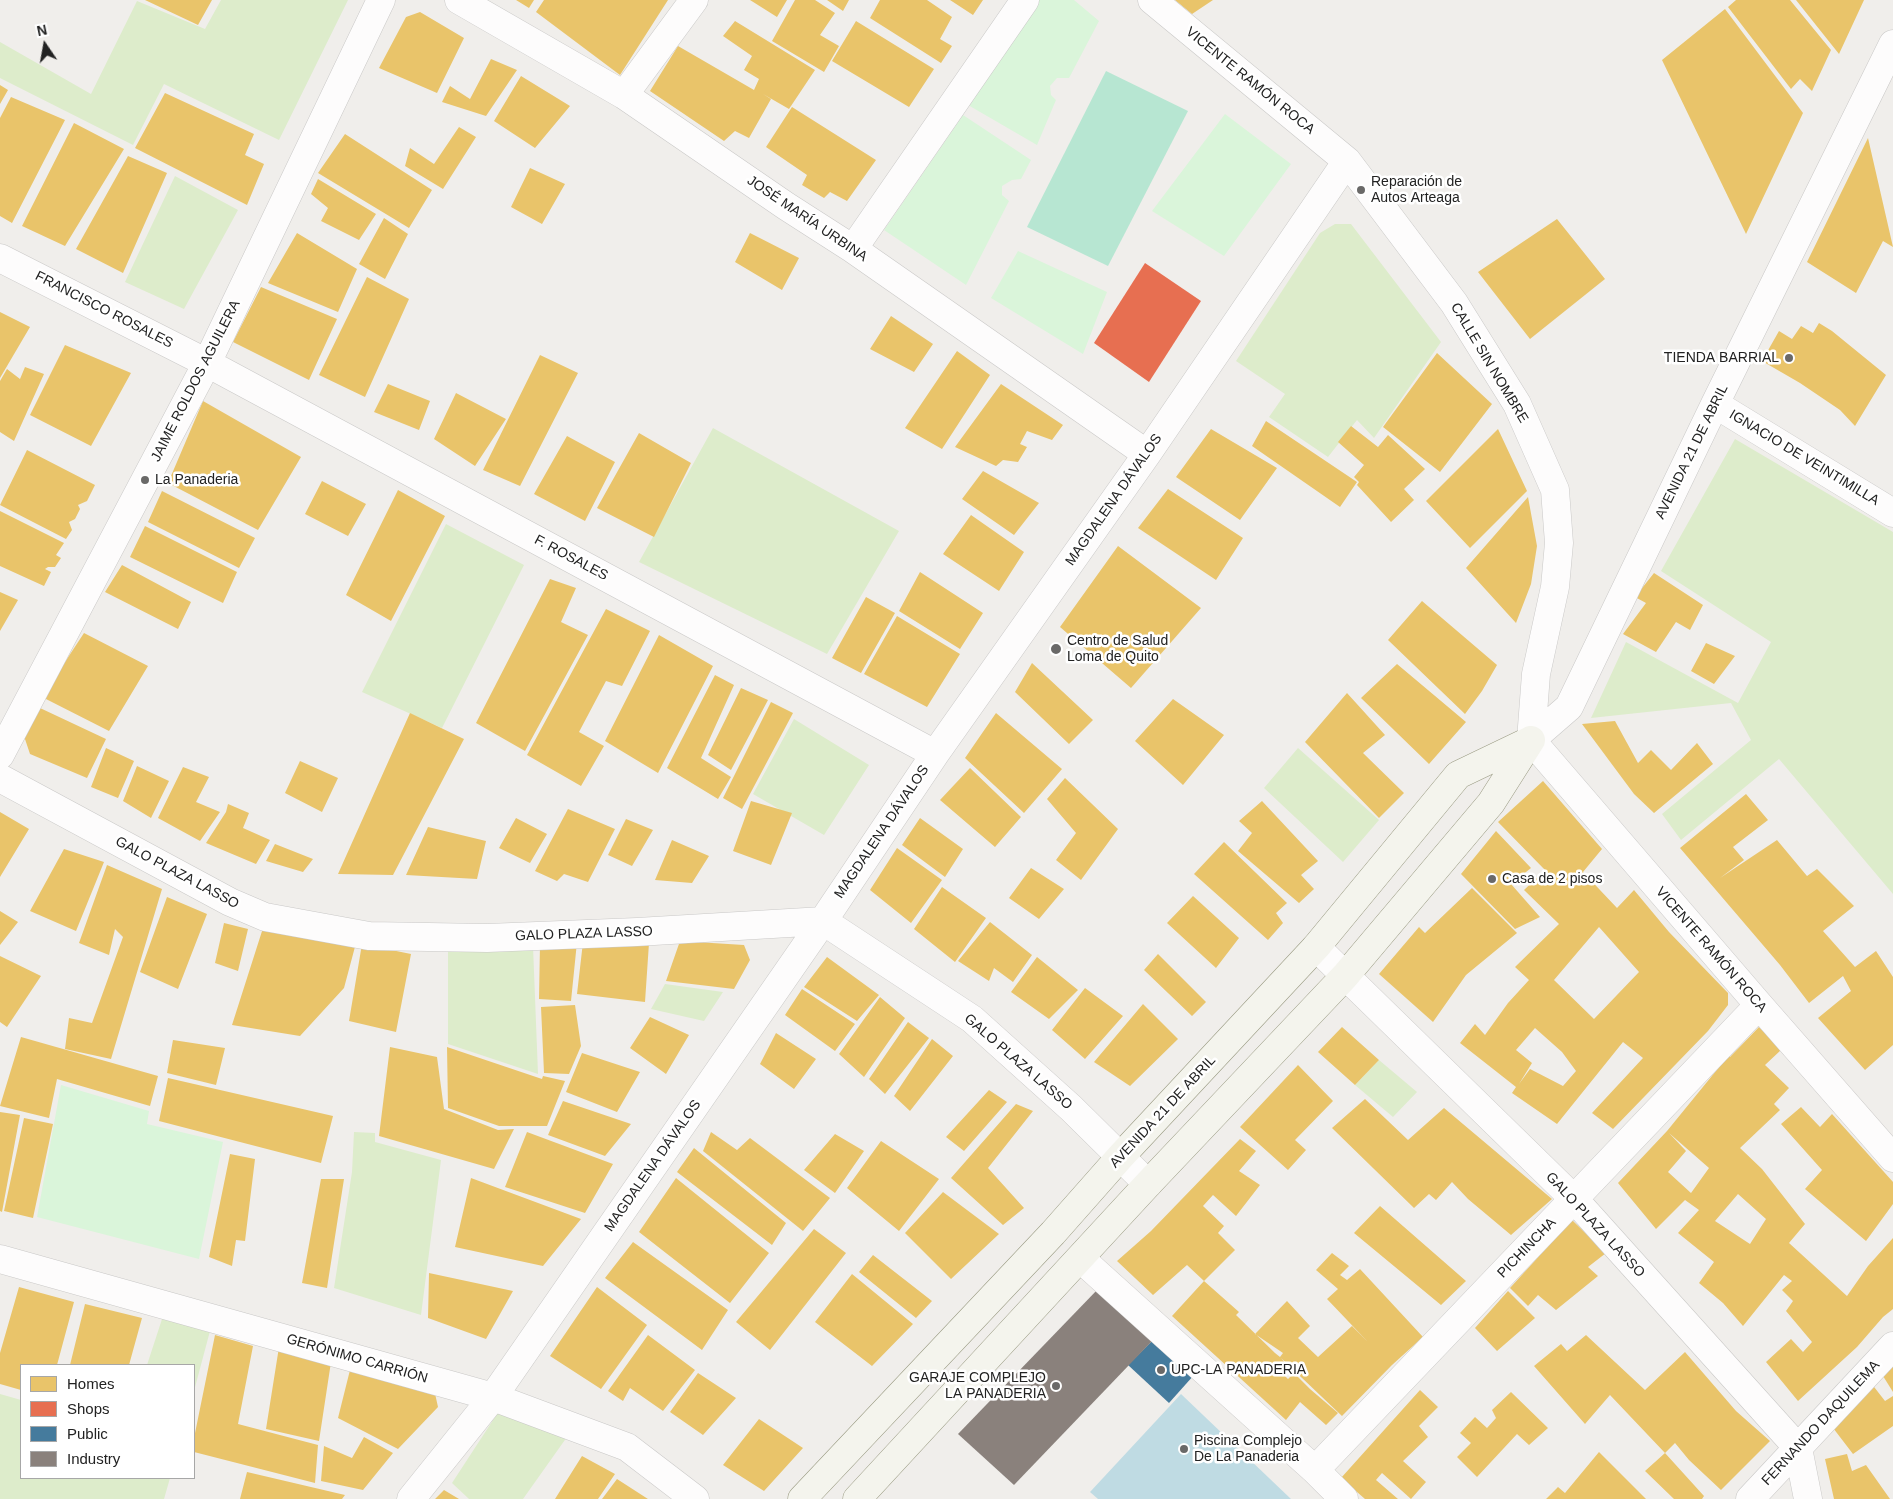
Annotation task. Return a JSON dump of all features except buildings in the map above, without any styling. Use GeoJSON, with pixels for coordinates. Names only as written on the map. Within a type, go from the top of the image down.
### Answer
{"type":"FeatureCollection","features":[{"type":"Feature","properties":{"kind":"main road","name":"AVENIDA 21 DE ABRIL"},"geometry":{"type":"LineString","coordinates":[[802,1499],[1052,1233],[1121,1156],[1316,947],[1458,776],[1531,740]]}},
{"type":"Feature","properties":{"kind":"main road","name":"AVENIDA 21 DE ABRIL"},"geometry":{"type":"LineString","coordinates":[[857,1499],[1081,1259],[1148,1184],[1345,976],[1492,803],[1531,740]]}},
{"type":"Feature","properties":{"kind":"street","name":"JAIME ROLDOS AGUILERA"},"geometry":{"type":"LineString","coordinates":[[0,756],[207,363],[381,0]]}},
{"type":"Feature","properties":{"kind":"street","name":"JOSÉ MARÍA URBINA"},"geometry":{"type":"LineString","coordinates":[[459,0],[624,95],[786,206],[853,249],[1147,454]]}},
{"type":"Feature","properties":{"kind":"street"},"geometry":{"type":"LineString","coordinates":[[624,95],[694,0]]}},
{"type":"Feature","properties":{"kind":"street"},"geometry":{"type":"LineString","coordinates":[[853,249],[1025,0]]}},
{"type":"Feature","properties":{"kind":"street","name":"VICENTE RAMÓN ROCA"},"geometry":{"type":"LineString","coordinates":[[1152,0],[1348,161]]}},
{"type":"Feature","properties":{"kind":"street","name":"AVENIDA 21 DE ABRIL"},"geometry":{"type":"LineString","coordinates":[[1531,740],[1569,707],[1715,404],[1893,44]]}},
{"type":"Feature","properties":{"kind":"street","name":"MAGDALENA DÁVALOS"},"geometry":{"type":"LineString","coordinates":[[411,1499],[493,1397],[823,921],[935,754],[1147,454],[1348,161]]}},
{"type":"Feature","properties":{"kind":"street","name":"CALLE SIN NOMBRE"},"geometry":{"type":"LineString","coordinates":[[1348,161],[1454,303],[1517,404],[1555,490],[1559,543],[1556,578],[1536,674],[1531,740]]}},
{"type":"Feature","properties":{"kind":"street","name":"FRANCISCO ROSALES"},"geometry":{"type":"LineString","coordinates":[[0,258],[207,363]]}},
{"type":"Feature","properties":{"kind":"street","name":"F. ROSALES"},"geometry":{"type":"LineString","coordinates":[[207,363],[935,754]]}},
{"type":"Feature","properties":{"kind":"street","name":"IGNACIO DE VEINTIMILLA"},"geometry":{"type":"LineString","coordinates":[[1715,404],[1893,513]]}},
{"type":"Feature","properties":{"kind":"street","name":"VICENTE RAMÓN ROCA"},"geometry":{"type":"LineString","coordinates":[[1531,740],[1893,1158]]}},
{"type":"Feature","properties":{"kind":"street","name":"GALO PLAZA LASSO"},"geometry":{"type":"LineString","coordinates":[[0,778],[230,902],[265,917],[369,936],[487,938],[637,932],[823,921],[972,1019],[1071,1108],[1148,1184]]}},
{"type":"Feature","properties":{"kind":"street","name":"GALO PLAZA LASSO"},"geometry":{"type":"LineString","coordinates":[[1316,947],[1574,1199],[1798,1448]]}},
{"type":"Feature","properties":{"kind":"street","name":"PICHINCHA"},"geometry":{"type":"LineString","coordinates":[[1315,1470],[1759,1005]]}},
{"type":"Feature","properties":{"kind":"street","name":"GERÓNIMO CARRIÓN"},"geometry":{"type":"LineString","coordinates":[[0,1259],[493,1397],[627,1447],[695,1499]]}},
{"type":"Feature","properties":{"kind":"street"},"geometry":{"type":"LineString","coordinates":[[1081,1259],[1315,1470],[1344,1499]]}},
{"type":"Feature","properties":{"kind":"street","name":"FERNANDO DAQUILEMA"},"geometry":{"type":"LineString","coordinates":[[1750,1499],[1893,1346]]}},
{"type":"Feature","properties":{"kind":"street"},"geometry":{"type":"LineString","coordinates":[[1798,1448],[1808,1499]]}},
{"type":"Feature","properties":{"kind":"green space"},"geometry":{"type":"Polygon","coordinates":[[[221,0],[348,0],[279,140],[164,84],[133,145],[0,78],[0,42],[91,94],[137,1],[205,29],[221,0]]]}},
{"type":"Feature","properties":{"kind":"green space"},"geometry":{"type":"Polygon","coordinates":[[[1038,0],[1074,0],[1099,21],[1069,78],[1057,78],[1050,86],[1051,95],[1056,100],[1037,145],[968,105],[1038,0]]]}},
{"type":"Feature","properties":{"kind":"green space"},"geometry":{"type":"Polygon","coordinates":[[[1106,71],[1188,111],[1108,266],[1027,227],[1106,71]]]}},
{"type":"Feature","properties":{"kind":"green space"},"geometry":{"type":"Polygon","coordinates":[[[1225,114],[1291,164],[1224,256],[1152,211],[1225,114]]]}},
{"type":"Feature","properties":{"kind":"green space"},"geometry":{"type":"Polygon","coordinates":[[[963,115],[1031,160],[1021,179],[1012,180],[1002,186],[1002,195],[1009,201],[966,285],[884,230],[963,115]]]}},
{"type":"Feature","properties":{"kind":"green space"},"geometry":{"type":"Polygon","coordinates":[[[175,176],[238,210],[184,309],[125,282],[175,176]]]}},
{"type":"Feature","properties":{"kind":"green space"},"geometry":{"type":"Polygon","coordinates":[[[1335,224],[1351,224],[1441,342],[1374,438],[1357,420],[1328,457],[1269,417],[1285,394],[1236,361],[1320,233],[1335,224]]]}},
{"type":"Feature","properties":{"kind":"green space"},"geometry":{"type":"Polygon","coordinates":[[[1018,251],[1107,292],[1083,354],[991,298],[1018,251]]]}},
{"type":"Feature","properties":{"kind":"green space"},"geometry":{"type":"Polygon","coordinates":[[[713,428],[899,531],[827,654],[639,562],[713,428]]]}},
{"type":"Feature","properties":{"kind":"green space"},"geometry":{"type":"Polygon","coordinates":[[[1735,439],[1893,532],[1893,894],[1779,759],[1681,840],[1662,814],[1751,740],[1731,703],[1591,718],[1626,642],[1738,703],[1771,642],[1661,571],[1735,439]]]}},
{"type":"Feature","properties":{"kind":"green space"},"geometry":{"type":"Polygon","coordinates":[[[446,524],[524,565],[442,728],[362,692],[446,524]]]}},
{"type":"Feature","properties":{"kind":"green space"},"geometry":{"type":"Polygon","coordinates":[[[794,719],[869,765],[824,835],[753,794],[794,719]]]}},
{"type":"Feature","properties":{"kind":"green space"},"geometry":{"type":"Polygon","coordinates":[[[1298,748],[1379,820],[1343,862],[1264,788],[1298,748]]]}},
{"type":"Feature","properties":{"kind":"green space"},"geometry":{"type":"Polygon","coordinates":[[[448,944],[533,946],[538,1074],[448,1044],[448,944]]]}},
{"type":"Feature","properties":{"kind":"green space"},"geometry":{"type":"Polygon","coordinates":[[[665,984],[723,992],[704,1021],[651,1009],[665,984]]]}},
{"type":"Feature","properties":{"kind":"green space"},"geometry":{"type":"Polygon","coordinates":[[[1379,1060],[1417,1092],[1393,1117],[1355,1085],[1379,1060]]]}},
{"type":"Feature","properties":{"kind":"green space"},"geometry":{"type":"Polygon","coordinates":[[[61,1085],[149,1111],[147,1124],[223,1142],[199,1259],[37,1217],[61,1085]]]}},
{"type":"Feature","properties":{"kind":"green space"},"geometry":{"type":"Polygon","coordinates":[[[354,1132],[375,1133],[375,1142],[441,1160],[421,1315],[334,1288],[352,1172],[354,1132]]]}},
{"type":"Feature","properties":{"kind":"green space"},"geometry":{"type":"Polygon","coordinates":[[[163,1316],[210,1331],[195,1387],[195,1364],[147,1364],[163,1316]]]}},
{"type":"Feature","properties":{"kind":"green space"},"geometry":{"type":"Polygon","coordinates":[[[0,1394],[20,1400],[20,1479],[170,1479],[164,1499],[0,1499],[0,1394]]]}},
{"type":"Feature","properties":{"kind":"green space"},"geometry":{"type":"Polygon","coordinates":[[[511,1412],[567,1437],[523,1499],[469,1499],[452,1483],[497,1414],[511,1412]]]}},
{"type":"Feature","properties":{"kind":"water","name":"Piscina Complejo De La Panaderia"},"geometry":{"type":"Polygon","coordinates":[[[1181,1394],[1291,1499],[1098,1499],[1090,1492],[1181,1394]]]}},
{"type":"Feature","properties":{"kind":"place","name":"Reparación de Autos Arteaga"},"geometry":{"type":"Point","coordinates":[1361,190]}},
{"type":"Feature","properties":{"kind":"place","name":"TIENDA BARRIAL"},"geometry":{"type":"Point","coordinates":[1789,358]}},
{"type":"Feature","properties":{"kind":"place","name":"La Panaderia"},"geometry":{"type":"Point","coordinates":[145,480]}},
{"type":"Feature","properties":{"kind":"place","name":"Centro de Salud Loma de Quito"},"geometry":{"type":"Point","coordinates":[1056,649]}},
{"type":"Feature","properties":{"kind":"place","name":"Casa de 2 pisos"},"geometry":{"type":"Point","coordinates":[1492,879]}},
{"type":"Feature","properties":{"kind":"place","name":"UPC-LA PANADERIA"},"geometry":{"type":"Point","coordinates":[1161,1370]}},
{"type":"Feature","properties":{"kind":"place","name":"GARAJE COMPLEJO LA PANADERIA"},"geometry":{"type":"Point","coordinates":[1056,1386]}},
{"type":"Feature","properties":{"kind":"place","name":"Piscina Complejo De La Panaderia"},"geometry":{"type":"Point","coordinates":[1184,1449]}}]}
